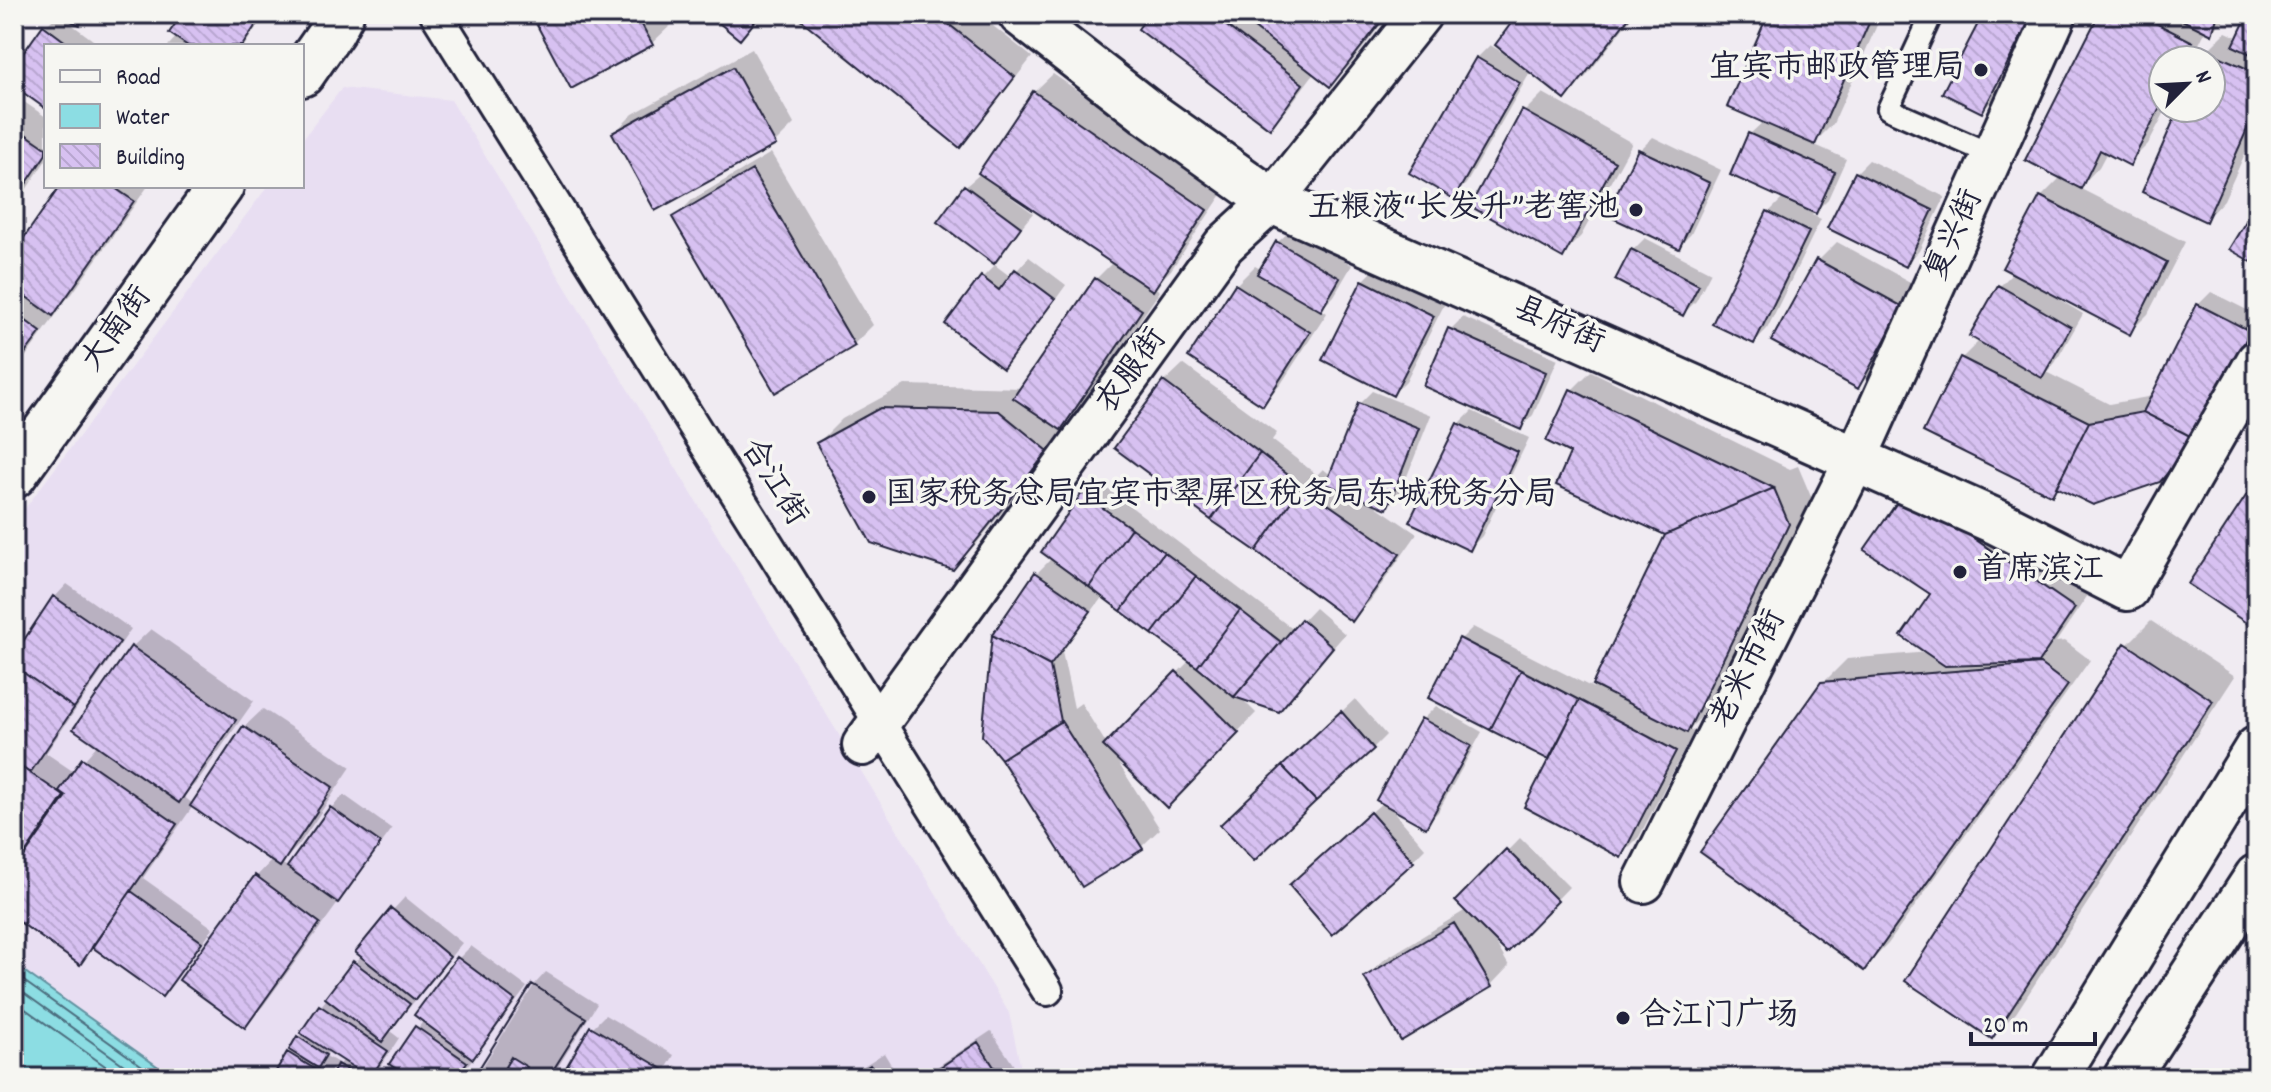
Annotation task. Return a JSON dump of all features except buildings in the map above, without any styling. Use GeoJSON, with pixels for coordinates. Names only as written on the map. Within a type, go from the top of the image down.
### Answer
{"type":"FeatureCollection","features":[{"type":"Feature","properties":{"kind":"main road"},"geometry":{"type":"LineString","coordinates":[[304,71],[341,14]]}},
{"type":"Feature","properties":{"kind":"main road","name":"县府街"},"geometry":{"type":"LineString","coordinates":[[1021,14],[1147,112],[1272,201],[1997,522],[2127,588]]}},
{"type":"Feature","properties":{"kind":"main road","name":"大南街"},"geometry":{"type":"LineString","coordinates":[[14,475],[220,188]]}},
{"type":"Feature","properties":{"kind":"main road"},"geometry":{"type":"LineString","coordinates":[[2055,1078],[2257,749]]}},
{"type":"Feature","properties":{"kind":"main road"},"geometry":{"type":"LineString","coordinates":[[2126,1078],[2257,877]]}},
{"type":"Feature","properties":{"kind":"street","name":"合江街"},"geometry":{"type":"LineString","coordinates":[[436,14],[872,734],[1047,990]]}},
{"type":"Feature","properties":{"kind":"street","name":"衣服街"},"geometry":{"type":"LineString","coordinates":[[872,734],[1224,245],[1272,201],[1421,14]]}},
{"type":"Feature","properties":{"kind":"street","name":"复兴街"},"geometry":{"type":"LineString","coordinates":[[1856,459],[2056,14]]}},
{"type":"Feature","properties":{"kind":"street"},"geometry":{"type":"LineString","coordinates":[[2127,588],[2257,361]]}},
{"type":"Feature","properties":{"kind":"street","name":"老米市街"},"geometry":{"type":"LineString","coordinates":[[1644,882],[1856,459]]}},
{"type":"Feature","properties":{"kind":"lane"},"geometry":{"type":"LineString","coordinates":[[1932,14],[1888,109],[1993,155]]}},
{"type":"Feature","properties":{"kind":"shaded area"},"geometry":{"type":"Polygon","coordinates":[[[342,88],[451,100],[1009,1013],[1023,1078],[14,1078],[14,523],[266,188],[304,188],[304,137],[342,88]]]}},
{"type":"Feature","properties":{"kind":"water"},"geometry":{"type":"Polygon","coordinates":[[[14,964],[168,1074],[164,1078],[14,1078],[14,964]]]}},
{"type":"Feature","properties":{"kind":"place","name":"宜宾市邮政管理局"},"geometry":{"type":"Point","coordinates":[1981,70]}},
{"type":"Feature","properties":{"kind":"place","name":"五粮液“长发升”老窖池"},"geometry":{"type":"Point","coordinates":[1636,210]}},
{"type":"Feature","properties":{"kind":"place","name":"国家税务总局宜宾市翠屏区税务局东城税务分局"},"geometry":{"type":"Point","coordinates":[869,497]}},
{"type":"Feature","properties":{"kind":"place","name":"首席滨江"},"geometry":{"type":"Point","coordinates":[1960,572]}},
{"type":"Feature","properties":{"kind":"place","name":"合江门广场"},"geometry":{"type":"Point","coordinates":[1623,1018]}}]}
